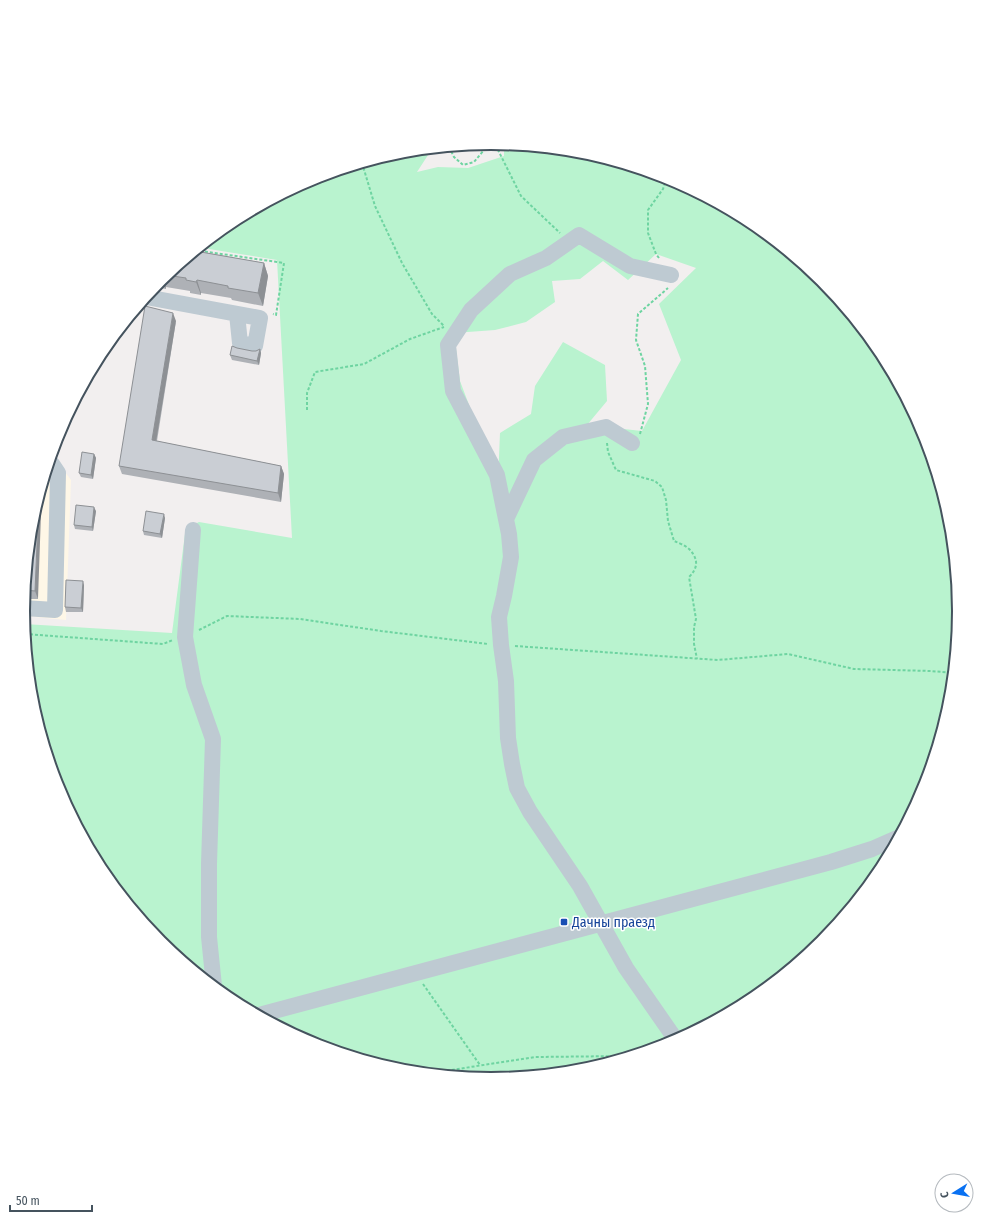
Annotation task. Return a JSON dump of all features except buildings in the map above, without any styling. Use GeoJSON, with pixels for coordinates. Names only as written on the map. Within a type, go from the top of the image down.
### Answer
{"type":"FeatureCollection","features":[{"type":"Feature","properties":{"kind":"street"},"geometry":{"type":"LineString","coordinates":[[671,275],[630,266],[579,235],[546,258],[510,274],[471,310],[448,345],[453,391],[498,475],[507,517],[511,557],[504,596],[498,617],[506,681],[508,738],[517,788],[530,812],[580,886],[626,968],[672,1034]]}},
{"type":"Feature","properties":{"kind":"street"},"geometry":{"type":"LineString","coordinates":[[152,298],[237,314]]}},
{"type":"Feature","properties":{"kind":"street"},"geometry":{"type":"LineString","coordinates":[[507,517],[534,460],[563,436],[606,427],[632,444]]}},
{"type":"Feature","properties":{"kind":"street"},"geometry":{"type":"LineString","coordinates":[[30,608],[55,610],[58,474],[53,466]]}},
{"type":"Feature","properties":{"kind":"street"},"geometry":{"type":"LineString","coordinates":[[193,530],[185,637],[194,686],[213,738],[209,864],[209,937],[213,978]]}},
{"type":"Feature","properties":{"kind":"street"},"geometry":{"type":"LineString","coordinates":[[266,1013],[831,862],[872,849],[890,841]]}},
{"type":"Feature","properties":{"kind":"path"},"geometry":{"type":"LineString","coordinates":[[451,151],[454,158],[463,165],[474,162],[484,150]]}},
{"type":"Feature","properties":{"kind":"path"},"geometry":{"type":"LineString","coordinates":[[499,150],[521,196],[559,233],[579,235]]}},
{"type":"Feature","properties":{"kind":"path"},"geometry":{"type":"LineString","coordinates":[[364,168],[376,206],[402,263],[432,314],[445,327],[448,345]]}},
{"type":"Feature","properties":{"kind":"path"},"geometry":{"type":"LineString","coordinates":[[632,444],[639,438],[648,404],[645,366],[636,340],[638,314],[673,284],[676,277],[671,275],[656,254],[648,232],[648,210],[663,189],[665,184]]}},
{"type":"Feature","properties":{"kind":"path"},"geometry":{"type":"LineString","coordinates":[[204,258],[205,252],[284,263],[276,314],[268,313]]}},
{"type":"Feature","properties":{"kind":"path"},"geometry":{"type":"LineString","coordinates":[[307,410],[307,393],[315,372],[364,364],[410,339],[445,327]]}},
{"type":"Feature","properties":{"kind":"path"},"geometry":{"type":"LineString","coordinates":[[606,427],[608,452],[616,470],[655,481],[662,487],[666,500],[668,521],[674,541],[691,551],[696,562],[696,571],[689,578],[696,619],[694,627],[694,644],[696,659]]}},
{"type":"Feature","properties":{"kind":"path"},"geometry":{"type":"LineString","coordinates":[[31,634],[163,644],[185,637],[226,616],[300,619],[381,631],[501,645],[565,648],[632,655],[718,660],[788,654],[854,669],[948,673]]}},
{"type":"Feature","properties":{"kind":"path"},"geometry":{"type":"LineString","coordinates":[[415,973],[480,1065]]}},
{"type":"Feature","properties":{"kind":"path"},"geometry":{"type":"LineString","coordinates":[[450,1070],[535,1057],[609,1056]]}},
{"type":"Feature","properties":{"kind":"shaded area"},"geometry":{"type":"Polygon","coordinates":[[[55,459],[71,480],[66,620],[30,617],[31,580],[34,550],[46,491],[55,459]]]}},
{"type":"Feature","properties":{"kind":"green space"},"geometry":{"type":"Polygon","coordinates":[[[504,150],[551,153],[610,165],[667,185],[722,211],[772,245],[795,264],[838,307],[857,330],[890,380],[904,407],[928,462],[936,491],[948,550],[951,580],[951,641],[948,671],[943,700],[928,759],[917,787],[890,841],[857,891],[838,914],[795,957],[772,976],[747,994],[695,1024],[639,1047],[610,1056],[581,1063],[521,1071],[461,1071],[431,1068],[401,1063],[343,1047],[287,1024],[260,1010],[210,976],[187,957],[144,914],[125,891],[92,841],[78,814],[54,759],[46,730],[34,671],[31,641],[30,624],[172,633],[185,534],[190,527],[199,522],[292,538],[277,260],[206,248],[235,227],[287,197],[343,174],[372,165],[429,153],[417,172],[438,167],[468,168],[504,156],[504,150]],[[656,254],[628,280],[603,261],[580,279],[552,281],[555,302],[526,322],[495,330],[454,333],[460,381],[498,482],[500,433],[531,414],[535,386],[563,342],[605,365],[607,401],[587,425],[642,431],[681,360],[659,304],[696,268],[656,254]]]}},
{"type":"Feature","properties":{"kind":"place","name":"Дачны праезд"},"geometry":{"type":"Point","coordinates":[564,922]}}]}
